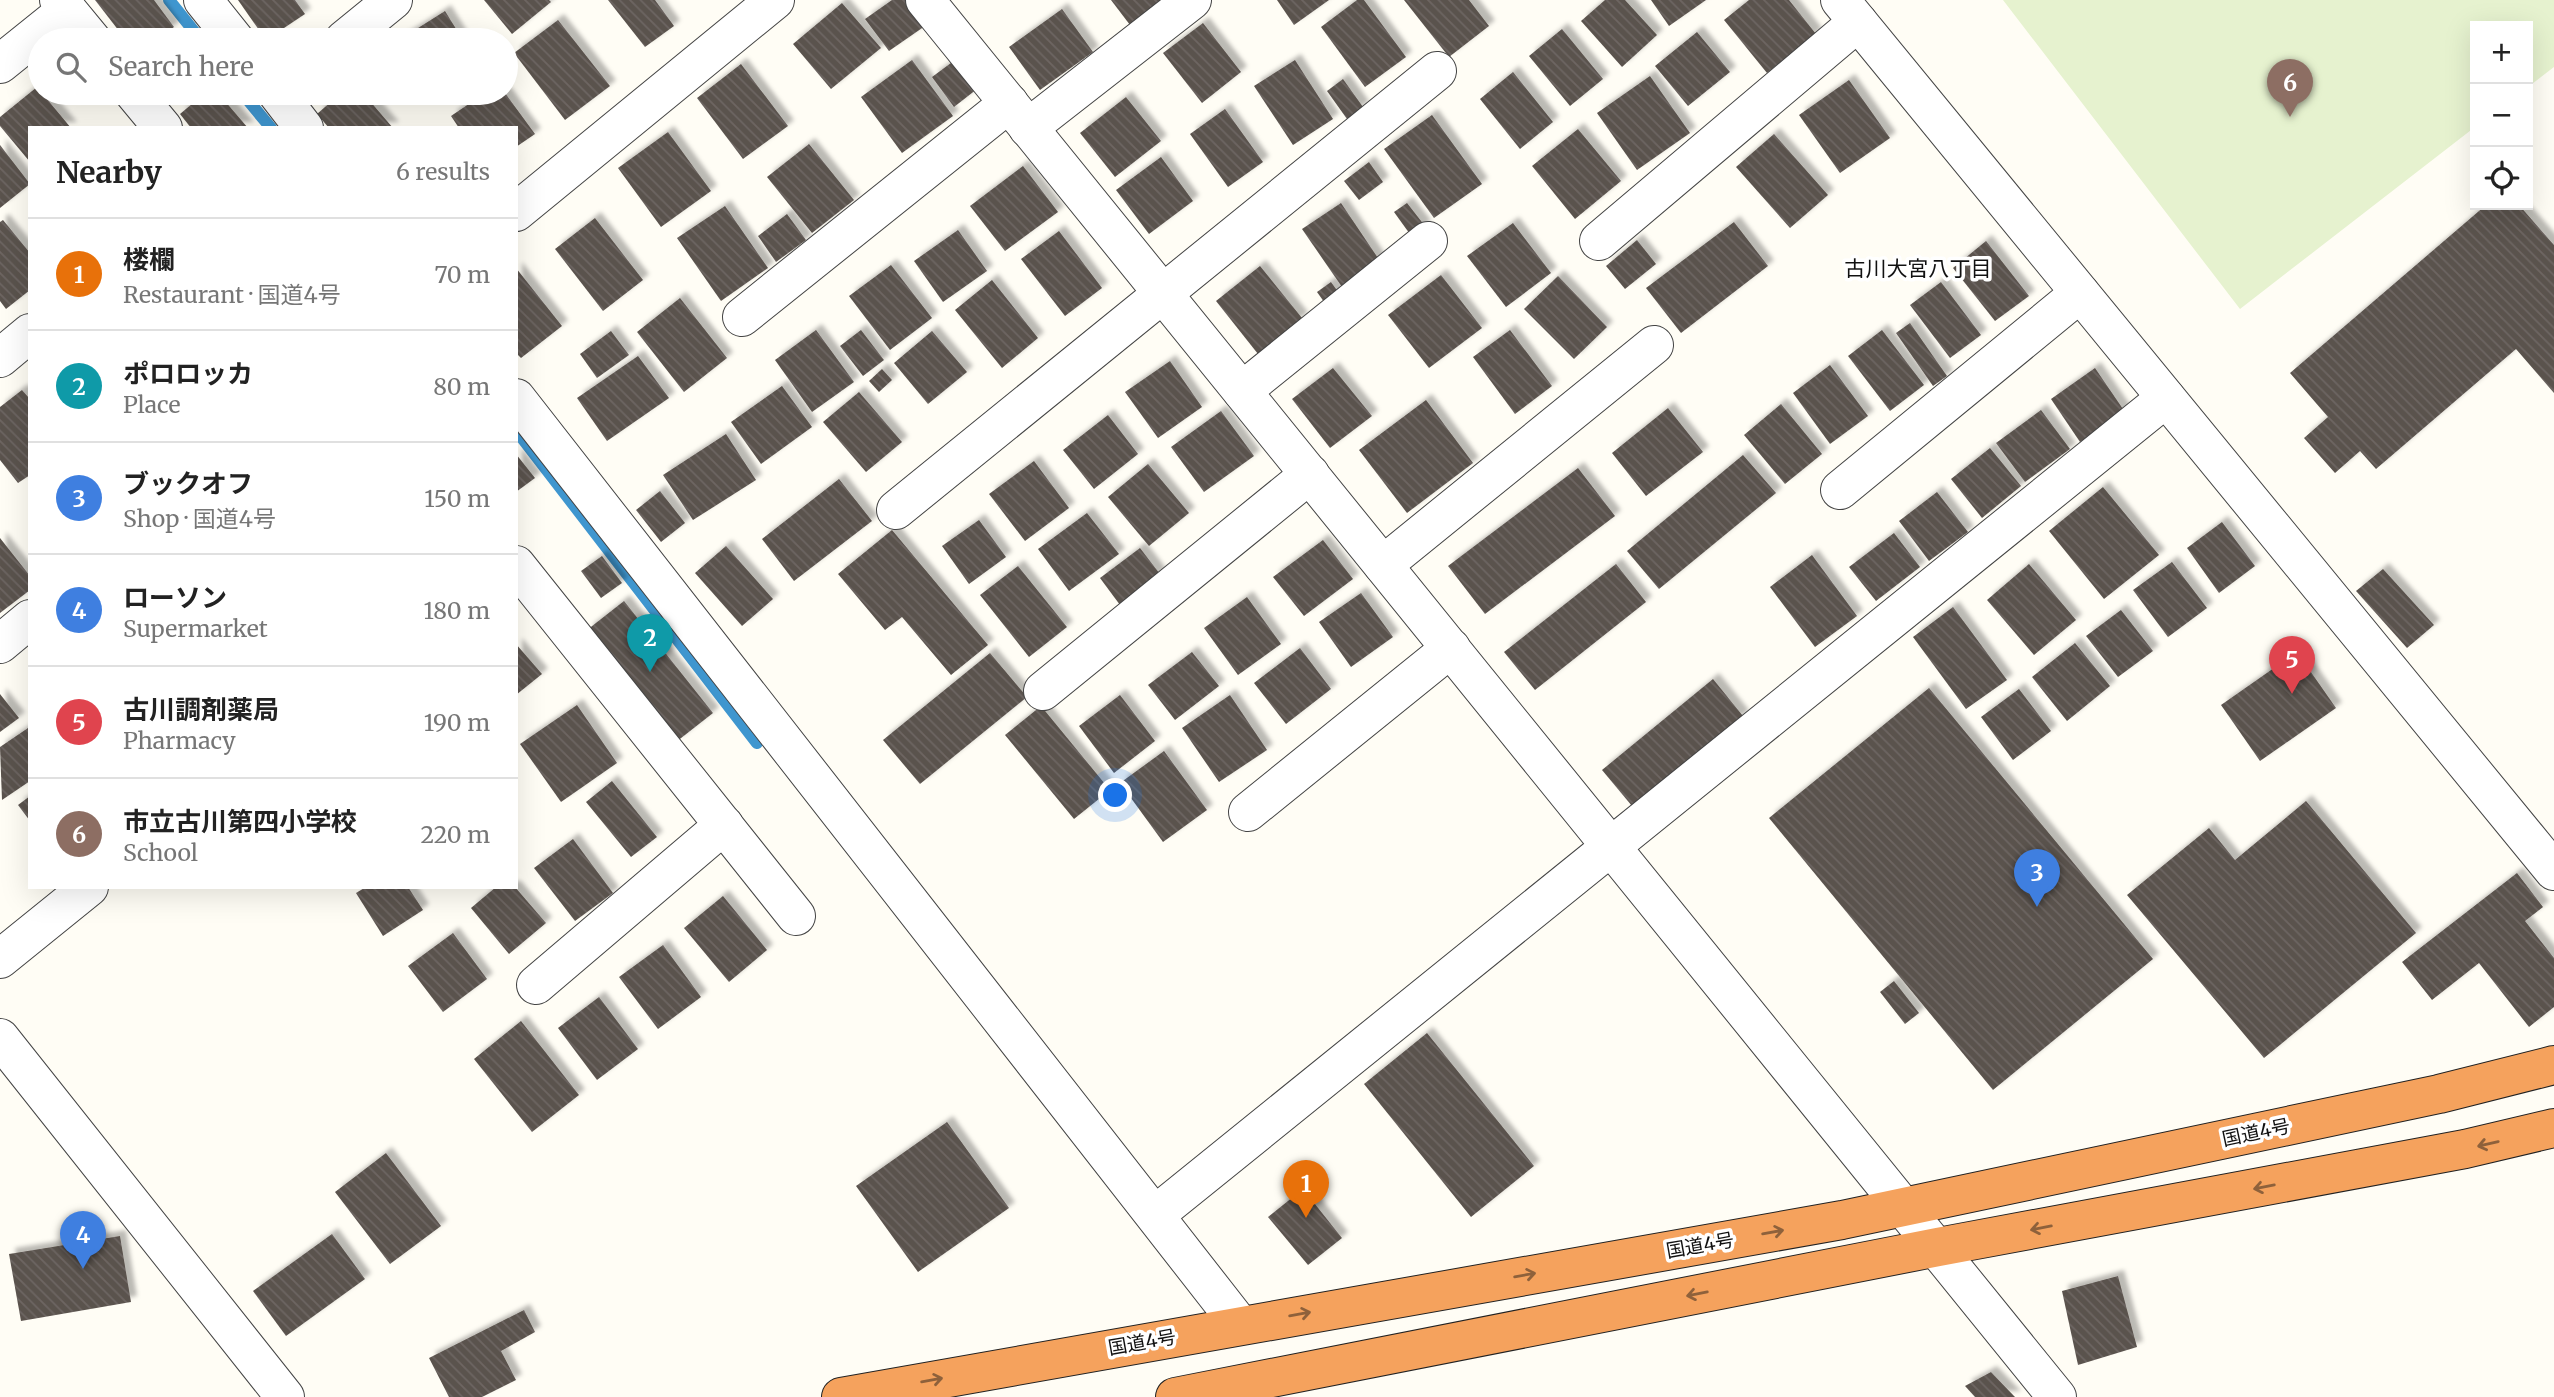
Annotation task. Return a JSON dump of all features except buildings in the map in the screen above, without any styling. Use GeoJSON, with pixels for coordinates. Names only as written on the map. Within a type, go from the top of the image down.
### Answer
{"type":"FeatureCollection","features":[{"type":"Feature","properties":{"kind":"highway","name":"国道4号"},"geometry":{"type":"LineString","coordinates":[[841,1397],[1842,1220],[2439,1094],[2554,1065]]}},
{"type":"Feature","properties":{"kind":"highway"},"geometry":{"type":"LineString","coordinates":[[1184,1396],[1938,1247],[2465,1149],[2554,1128]]}},
{"type":"Feature","properties":{"kind":"street"},"geometry":{"type":"LineString","coordinates":[[203,0],[225,28]]}},
{"type":"Feature","properties":{"kind":"street"},"geometry":{"type":"LineString","coordinates":[[359,28],[393,0]]}},
{"type":"Feature","properties":{"kind":"street"},"geometry":{"type":"LineString","coordinates":[[518,210],[775,0]]}},
{"type":"Feature","properties":{"kind":"street"},"geometry":{"type":"LineString","coordinates":[[925,0],[2057,1397]]}},
{"type":"Feature","properties":{"kind":"street"},"geometry":{"type":"LineString","coordinates":[[742,317],[1018,116],[1192,0]]}},
{"type":"Feature","properties":{"kind":"street"},"geometry":{"type":"LineString","coordinates":[[38,28],[63,5],[82,28]]}},
{"type":"Feature","properties":{"kind":"street"},"geometry":{"type":"LineString","coordinates":[[1599,241],[1849,11],[2554,871]]}},
{"type":"Feature","properties":{"kind":"street"},"geometry":{"type":"LineString","coordinates":[[0,64],[28,38]]}},
{"type":"Feature","properties":{"kind":"street"},"geometry":{"type":"LineString","coordinates":[[896,510],[1437,71]]}},
{"type":"Feature","properties":{"kind":"street"},"geometry":{"type":"LineString","coordinates":[[144,105],[161,126]]}},
{"type":"Feature","properties":{"kind":"street"},"geometry":{"type":"LineString","coordinates":[[287,105],[303,126]]}},
{"type":"Feature","properties":{"kind":"street"},"geometry":{"type":"LineString","coordinates":[[1242,391],[1428,241]]}},
{"type":"Feature","properties":{"kind":"street"},"geometry":{"type":"LineString","coordinates":[[1840,490],[2080,293]]}},
{"type":"Feature","properties":{"kind":"street"},"geometry":{"type":"LineString","coordinates":[[0,358],[28,335]]}},
{"type":"Feature","properties":{"kind":"street"},"geometry":{"type":"LineString","coordinates":[[1383,565],[1654,345]]}},
{"type":"Feature","properties":{"kind":"street"},"geometry":{"type":"LineString","coordinates":[[1156,1215],[2166,398]]}},
{"type":"Feature","properties":{"kind":"street"},"geometry":{"type":"LineString","coordinates":[[518,401],[1240,1325]]}},
{"type":"Feature","properties":{"kind":"street"},"geometry":{"type":"LineString","coordinates":[[1043,691],[1310,474]]}},
{"type":"Feature","properties":{"kind":"street"},"geometry":{"type":"LineString","coordinates":[[518,568],[796,916]]}},
{"type":"Feature","properties":{"kind":"street"},"geometry":{"type":"LineString","coordinates":[[0,644],[28,621]]}},
{"type":"Feature","properties":{"kind":"street"},"geometry":{"type":"LineString","coordinates":[[1248,812],[1451,648]]}},
{"type":"Feature","properties":{"kind":"street"},"geometry":{"type":"LineString","coordinates":[[536,985],[724,825]]}},
{"type":"Feature","properties":{"kind":"street"},"geometry":{"type":"LineString","coordinates":[[0,959],[87,889]]}},
{"type":"Feature","properties":{"kind":"street"},"geometry":{"type":"LineString","coordinates":[[0,1038],[285,1397]]}},
{"type":"Feature","properties":{"kind":"green space"},"geometry":{"type":"Polygon","coordinates":[[[2003,0],[2554,0],[2554,67],[2533,83],[2533,21],[2470,21],[2470,131],[2240,309],[2003,0]]]}},
{"type":"Feature","properties":{"kind":"waterway"},"geometry":{"type":"LineString","coordinates":[[169,0],[191,28]]}},
{"type":"Feature","properties":{"kind":"waterway"},"geometry":{"type":"LineString","coordinates":[[252,105],[269,126]]}},
{"type":"Feature","properties":{"kind":"waterway"},"geometry":{"type":"LineString","coordinates":[[518,433],[757,743]]}},
{"type":"Feature","properties":{"kind":"place","name":"市立古川第四小学校"},"geometry":{"type":"Point","coordinates":[2290,117]}},
{"type":"Feature","properties":{"kind":"place","name":"ポロロッカ"},"geometry":{"type":"Point","coordinates":[650,672]}},
{"type":"Feature","properties":{"kind":"place","name":"古川調剤薬局"},"geometry":{"type":"Point","coordinates":[2292,694]}},
{"type":"Feature","properties":{"kind":"place","name":"ブックオフ"},"geometry":{"type":"Point","coordinates":[2037,907]}},
{"type":"Feature","properties":{"kind":"place","name":"楼欄"},"geometry":{"type":"Point","coordinates":[1306,1218]}},
{"type":"Feature","properties":{"kind":"place","name":"ローソン"},"geometry":{"type":"Point","coordinates":[83,1269]}},
{"type":"Feature","properties":{"kind":"district","name":"古川大宮八丁目"},"geometry":{"type":"Point","coordinates":[1918,269]}}]}
